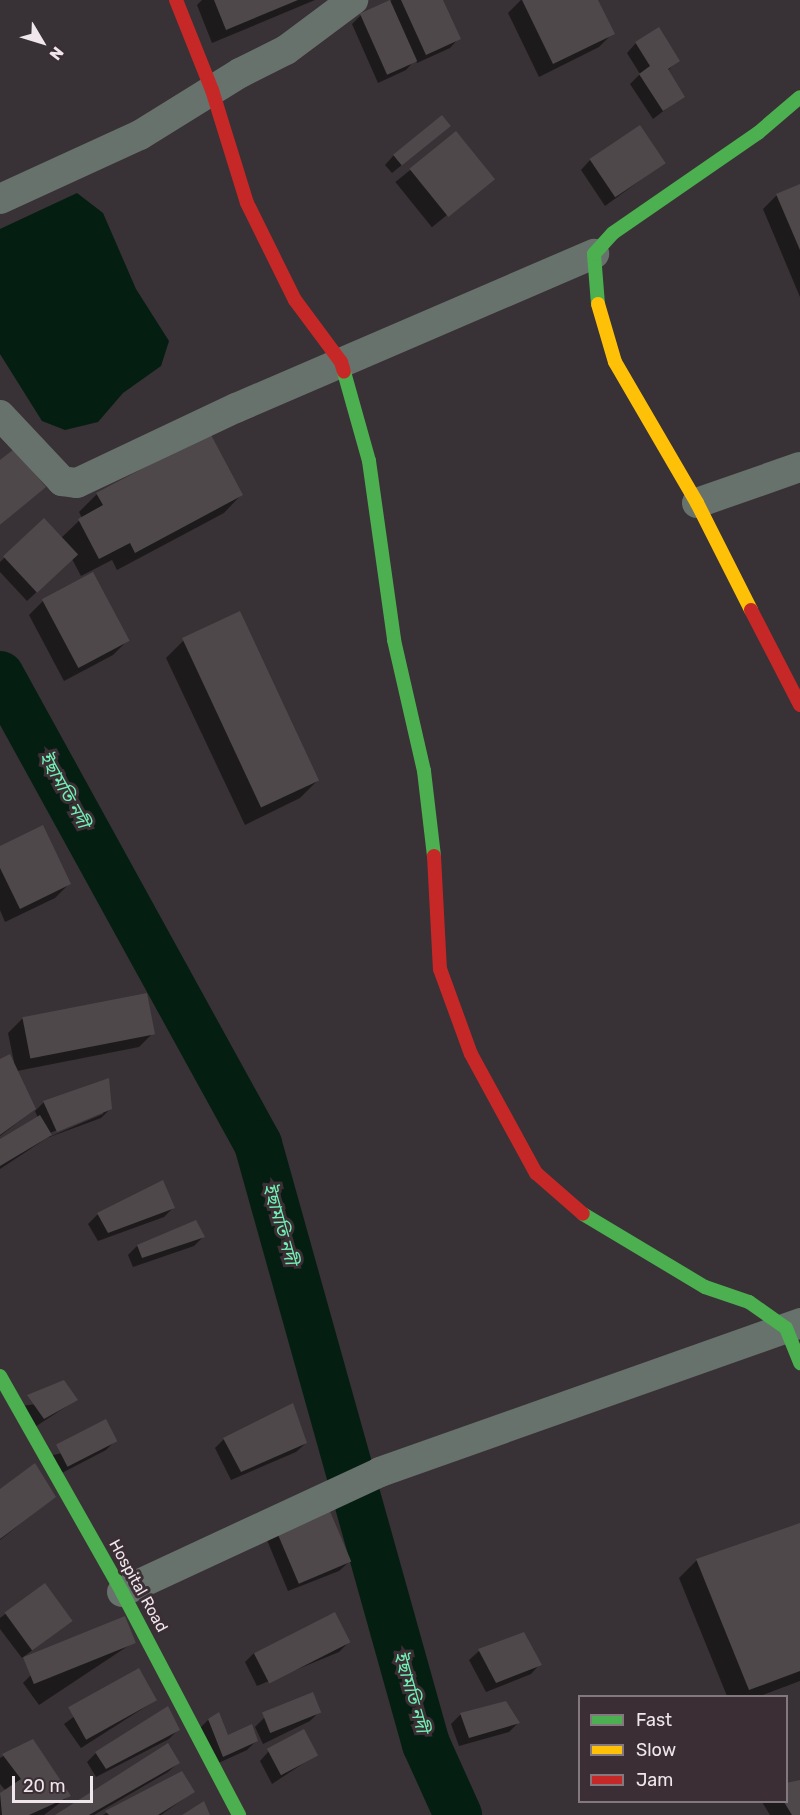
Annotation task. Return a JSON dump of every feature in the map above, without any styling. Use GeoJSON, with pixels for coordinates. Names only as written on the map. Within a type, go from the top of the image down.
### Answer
{"type":"FeatureCollection","features":[{"type":"Feature","properties":{"kind":"street"},"geometry":{"type":"LineString","coordinates":[[176,0],[212,90],[247,203],[295,300],[341,362],[369,461],[394,640],[424,771],[438,894],[440,969],[471,1054],[536,1173],[594,1223],[705,1287],[749,1302],[793,1325]]}},
{"type":"Feature","properties":{"kind":"street"},"geometry":{"type":"LineString","coordinates":[[0,199],[140,135],[212,90],[286,50],[353,0]]}},
{"type":"Feature","properties":{"kind":"street"},"geometry":{"type":"LineString","coordinates":[[0,415],[62,481],[77,483],[341,362],[594,254],[613,233],[758,133],[800,97]]}},
{"type":"Feature","properties":{"kind":"street"},"geometry":{"type":"LineString","coordinates":[[594,254],[599,311],[615,362],[697,503],[800,705]]}},
{"type":"Feature","properties":{"kind":"street"},"geometry":{"type":"LineString","coordinates":[[697,503],[800,467]]}},
{"type":"Feature","properties":{"kind":"street"},"geometry":{"type":"LineString","coordinates":[[793,1325],[800,1363]]}},
{"type":"Feature","properties":{"kind":"street"},"geometry":{"type":"LineString","coordinates":[[122,1592],[380,1472],[793,1325]]}},
{"type":"Feature","properties":{"kind":"street","name":"Hospital Road"},"geometry":{"type":"LineString","coordinates":[[0,1376],[122,1592],[239,1815]]}},
{"type":"Feature","properties":{"kind":"shaded area"},"geometry":{"type":"Polygon","coordinates":[[[77,193],[103,213],[136,289],[169,341],[161,366],[123,393],[98,422],[65,430],[42,421],[0,354],[0,229],[77,193]]]}},
{"type":"Feature","properties":{"kind":"building"},"geometry":{"type":"Polygon","coordinates":[[[214,0],[298,0],[226,30],[214,0]]]}},
{"type":"Feature","properties":{"kind":"building"},"geometry":{"type":"Polygon","coordinates":[[[390,0],[417,61],[387,75],[360,13],[390,0]]]}},
{"type":"Feature","properties":{"kind":"building"},"geometry":{"type":"Polygon","coordinates":[[[401,0],[443,0],[461,39],[426,55],[401,0]]]}},
{"type":"Feature","properties":{"kind":"building"},"geometry":{"type":"Polygon","coordinates":[[[522,0],[598,0],[615,34],[553,64],[522,0]]]}},
{"type":"Feature","properties":{"kind":"building"},"geometry":{"type":"Polygon","coordinates":[[[659,27],[680,61],[668,69],[685,97],[663,111],[639,74],[650,66],[635,42],[659,27]]]}},
{"type":"Feature","properties":{"kind":"building"},"geometry":{"type":"Polygon","coordinates":[[[442,115],[451,126],[402,166],[393,155],[442,115]]]}},
{"type":"Feature","properties":{"kind":"building"},"geometry":{"type":"Polygon","coordinates":[[[640,125],[666,163],[615,197],[589,159],[640,125]]]}},
{"type":"Feature","properties":{"kind":"building"},"geometry":{"type":"Polygon","coordinates":[[[456,131],[495,179],[448,217],[409,169],[456,131]]]}},
{"type":"Feature","properties":{"kind":"building"},"geometry":{"type":"Polygon","coordinates":[[[800,184],[800,250],[776,194],[800,184]]]}},
{"type":"Feature","properties":{"kind":"building"},"geometry":{"type":"Polygon","coordinates":[[[210,433],[243,495],[135,553],[130,543],[99,559],[78,519],[103,505],[96,493],[210,433]]]}},
{"type":"Feature","properties":{"kind":"building"},"geometry":{"type":"Polygon","coordinates":[[[14,449],[46,487],[0,525],[0,460],[14,449]]]}},
{"type":"Feature","properties":{"kind":"building"},"geometry":{"type":"Polygon","coordinates":[[[44,518],[78,555],[37,593],[3,556],[44,518]]]}},
{"type":"Feature","properties":{"kind":"building"},"geometry":{"type":"Polygon","coordinates":[[[93,572],[130,641],[78,668],[42,599],[93,572]]]}},
{"type":"Feature","properties":{"kind":"building"},"geometry":{"type":"Polygon","coordinates":[[[240,611],[319,780],[261,808],[182,638],[240,611]]]}},
{"type":"Feature","properties":{"kind":"building"},"geometry":{"type":"Polygon","coordinates":[[[43,825],[71,884],[20,909],[0,868],[0,846],[43,825]]]}},
{"type":"Feature","properties":{"kind":"building"},"geometry":{"type":"Polygon","coordinates":[[[147,993],[155,1034],[30,1058],[22,1017],[147,993]]]}},
{"type":"Feature","properties":{"kind":"building"},"geometry":{"type":"Polygon","coordinates":[[[10,1054],[36,1109],[0,1135],[0,1059],[10,1054]]]}},
{"type":"Feature","properties":{"kind":"building"},"geometry":{"type":"Polygon","coordinates":[[[109,1078],[112,1109],[57,1132],[43,1101],[109,1078]]]}},
{"type":"Feature","properties":{"kind":"building"},"geometry":{"type":"Polygon","coordinates":[[[40,1115],[52,1135],[0,1166],[0,1139],[40,1115]]]}},
{"type":"Feature","properties":{"kind":"building"},"geometry":{"type":"Polygon","coordinates":[[[163,1180],[175,1208],[108,1233],[97,1213],[163,1180]]]}},
{"type":"Feature","properties":{"kind":"building"},"geometry":{"type":"Polygon","coordinates":[[[196,1220],[205,1237],[142,1258],[137,1245],[196,1220]]]}},
{"type":"Feature","properties":{"kind":"building"},"geometry":{"type":"Polygon","coordinates":[[[64,1380],[78,1400],[44,1419],[27,1395],[64,1380]]]}},
{"type":"Feature","properties":{"kind":"building"},"geometry":{"type":"Polygon","coordinates":[[[293,1403],[307,1443],[241,1472],[223,1438],[293,1403]]]}},
{"type":"Feature","properties":{"kind":"building"},"geometry":{"type":"Polygon","coordinates":[[[106,1419],[117,1441],[67,1467],[56,1444],[106,1419]]]}},
{"type":"Feature","properties":{"kind":"building"},"geometry":{"type":"Polygon","coordinates":[[[35,1463],[56,1497],[0,1539],[0,1489],[35,1463]]]}},
{"type":"Feature","properties":{"kind":"building"},"geometry":{"type":"Polygon","coordinates":[[[329,1509],[351,1561],[299,1584],[277,1531],[329,1509]]]}},
{"type":"Feature","properties":{"kind":"building"},"geometry":{"type":"Polygon","coordinates":[[[800,1523],[800,1671],[749,1690],[696,1559],[800,1523]]]}},
{"type":"Feature","properties":{"kind":"building"},"geometry":{"type":"Polygon","coordinates":[[[45,1583],[73,1621],[32,1650],[5,1612],[45,1583]]]}},
{"type":"Feature","properties":{"kind":"building"},"geometry":{"type":"Polygon","coordinates":[[[335,1612],[350,1642],[269,1684],[254,1653],[335,1612]]]}},
{"type":"Feature","properties":{"kind":"building"},"geometry":{"type":"Polygon","coordinates":[[[125,1616],[136,1643],[34,1684],[23,1657],[125,1616]]]}},
{"type":"Feature","properties":{"kind":"building"},"geometry":{"type":"Polygon","coordinates":[[[524,1632],[542,1665],[496,1683],[478,1649],[524,1632]]]}},
{"type":"Feature","properties":{"kind":"building"},"geometry":{"type":"Polygon","coordinates":[[[139,1668],[157,1700],[86,1740],[68,1707],[139,1668]]]}},
{"type":"Feature","properties":{"kind":"building"},"geometry":{"type":"Polygon","coordinates":[[[313,1692],[321,1712],[270,1733],[262,1713],[313,1692]]]}},
{"type":"Feature","properties":{"kind":"building"},"geometry":{"type":"Polygon","coordinates":[[[506,1701],[520,1723],[469,1738],[460,1713],[506,1701]]]}},
{"type":"Feature","properties":{"kind":"building"},"geometry":{"type":"Polygon","coordinates":[[[168,1706],[180,1730],[106,1769],[95,1752],[168,1706]]]}},
{"type":"Feature","properties":{"kind":"building"},"geometry":{"type":"Polygon","coordinates":[[[219,1712],[228,1735],[252,1724],[258,1741],[223,1757],[208,1719],[219,1712]]]}},
{"type":"Feature","properties":{"kind":"building"},"geometry":{"type":"Polygon","coordinates":[[[304,1729],[318,1755],[281,1775],[267,1749],[304,1729]]]}},
{"type":"Feature","properties":{"kind":"building"},"geometry":{"type":"Polygon","coordinates":[[[33,1739],[71,1796],[29,1815],[2,1815],[0,1793],[21,1779],[2,1754],[33,1739]]]}},
{"type":"Feature","properties":{"kind":"building"},"geometry":{"type":"Polygon","coordinates":[[[168,1743],[180,1763],[89,1815],[55,1815],[168,1743]]]}},
{"type":"Feature","properties":{"kind":"building"},"geometry":{"type":"Polygon","coordinates":[[[182,1771],[195,1792],[158,1815],[109,1815],[105,1811],[182,1771]]]}},
{"type":"Feature","properties":{"kind":"building"},"geometry":{"type":"Polygon","coordinates":[[[800,1780],[800,1815],[792,1815],[785,1803],[788,1803],[788,1783],[800,1780]]]}},
{"type":"Feature","properties":{"kind":"building"},"geometry":{"type":"Polygon","coordinates":[[[204,1801],[210,1815],[182,1815],[204,1801]]]}},
{"type":"Feature","properties":{"kind":"waterway","name":"ইছামতি নদী"},"geometry":{"type":"LineString","coordinates":[[0,675],[258,1144],[426,1744],[458,1815]]}},
{"type":"Feature","properties":{"kind":"traffic: fast"},"geometry":{"type":"LineString","coordinates":[[598,304],[594,254],[613,233],[758,133],[800,97]]}},
{"type":"Feature","properties":{"kind":"traffic: fast"},"geometry":{"type":"LineString","coordinates":[[344,372],[369,461],[394,640],[424,771],[434,856]]}},
{"type":"Feature","properties":{"kind":"traffic: fast"},"geometry":{"type":"LineString","coordinates":[[583,1214],[705,1287],[749,1302],[786,1328],[800,1363]]}},
{"type":"Feature","properties":{"kind":"traffic: fast"},"geometry":{"type":"LineString","coordinates":[[0,1376],[122,1592],[239,1815]]}},
{"type":"Feature","properties":{"kind":"traffic: slow"},"geometry":{"type":"LineString","coordinates":[[598,304],[615,362],[697,503],[751,610]]}},
{"type":"Feature","properties":{"kind":"traffic: jam"},"geometry":{"type":"LineString","coordinates":[[176,0],[212,90],[247,203],[295,300],[341,362],[344,372]]}},
{"type":"Feature","properties":{"kind":"traffic: jam"},"geometry":{"type":"LineString","coordinates":[[751,610],[800,705]]}},
{"type":"Feature","properties":{"kind":"traffic: jam"},"geometry":{"type":"LineString","coordinates":[[434,856],[440,969],[471,1054],[536,1173],[583,1214]]}}]}
